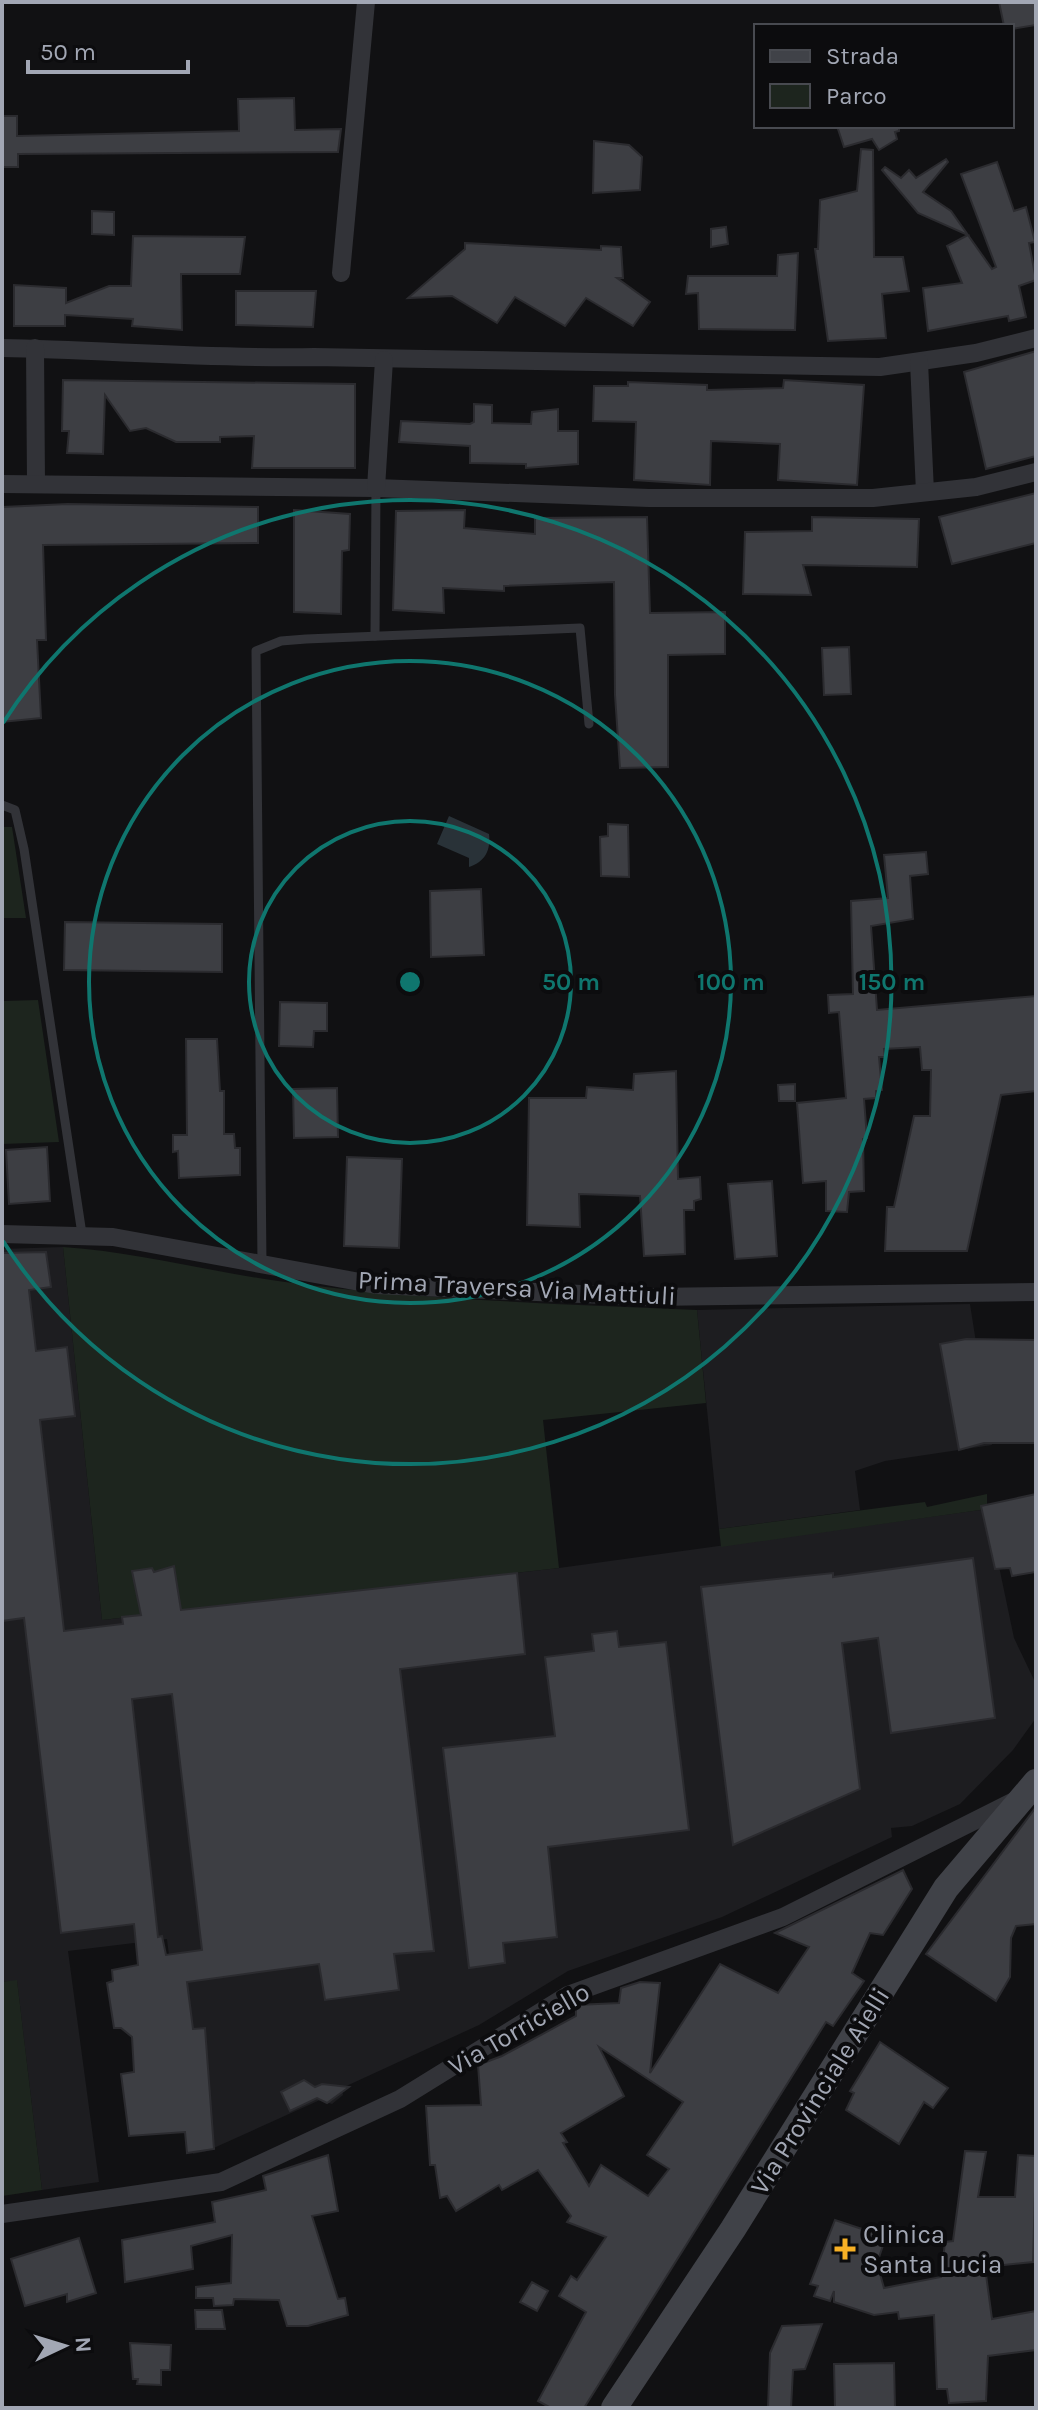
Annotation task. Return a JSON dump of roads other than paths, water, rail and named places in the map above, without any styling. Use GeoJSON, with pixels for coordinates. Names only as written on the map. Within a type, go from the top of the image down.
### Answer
{"type":"FeatureCollection","features":[{"type":"Feature","properties":{"kind":"street"},"geometry":{"type":"LineString","coordinates":[[341,273],[366,2]]}},
{"type":"Feature","properties":{"kind":"street"},"geometry":{"type":"LineString","coordinates":[[2,348],[79,348],[225,359],[880,367],[976,353],[1036,338]]}},
{"type":"Feature","properties":{"kind":"street"},"geometry":{"type":"LineString","coordinates":[[35,348],[36,483]]}},
{"type":"Feature","properties":{"kind":"street"},"geometry":{"type":"LineString","coordinates":[[376,488],[384,360]]}},
{"type":"Feature","properties":{"kind":"street"},"geometry":{"type":"LineString","coordinates":[[919,362],[925,492]]}},
{"type":"Feature","properties":{"kind":"street"},"geometry":{"type":"LineString","coordinates":[[2,484],[376,488],[649,498],[873,498],[976,487],[1036,472]]}},
{"type":"Feature","properties":{"kind":"street","name":"Prima Traversa Via Mattiuli"},"geometry":{"type":"LineString","coordinates":[[2,1234],[82,1234],[376,1285],[650,1297],[1036,1292]]}},
{"type":"Feature","properties":{"kind":"street","name":"Via Torriciello"},"geometry":{"type":"LineString","coordinates":[[2,2214],[221,2182],[400,2099],[568,1995],[783,1917],[1030,1790]]}},
{"type":"Feature","properties":{"kind":"street","name":"Via Provinciale Aielli"},"geometry":{"type":"LineString","coordinates":[[614,2408],[733,2229],[946,1888],[1030,1790]]}},
{"type":"Feature","properties":{"kind":"lane"},"geometry":{"type":"LineString","coordinates":[[375,636],[376,488]]}},
{"type":"Feature","properties":{"kind":"lane"},"geometry":{"type":"LineString","coordinates":[[262,1264],[256,651],[281,641],[580,628],[589,724]]}},
{"type":"Feature","properties":{"kind":"lane"},"geometry":{"type":"LineString","coordinates":[[2,805],[15,810],[24,849],[82,1234]]}},
{"type":"Feature","properties":{"kind":"place","name":"Clinica Santa Lucia"},"geometry":{"type":"Point","coordinates":[845,2249]}}]}
